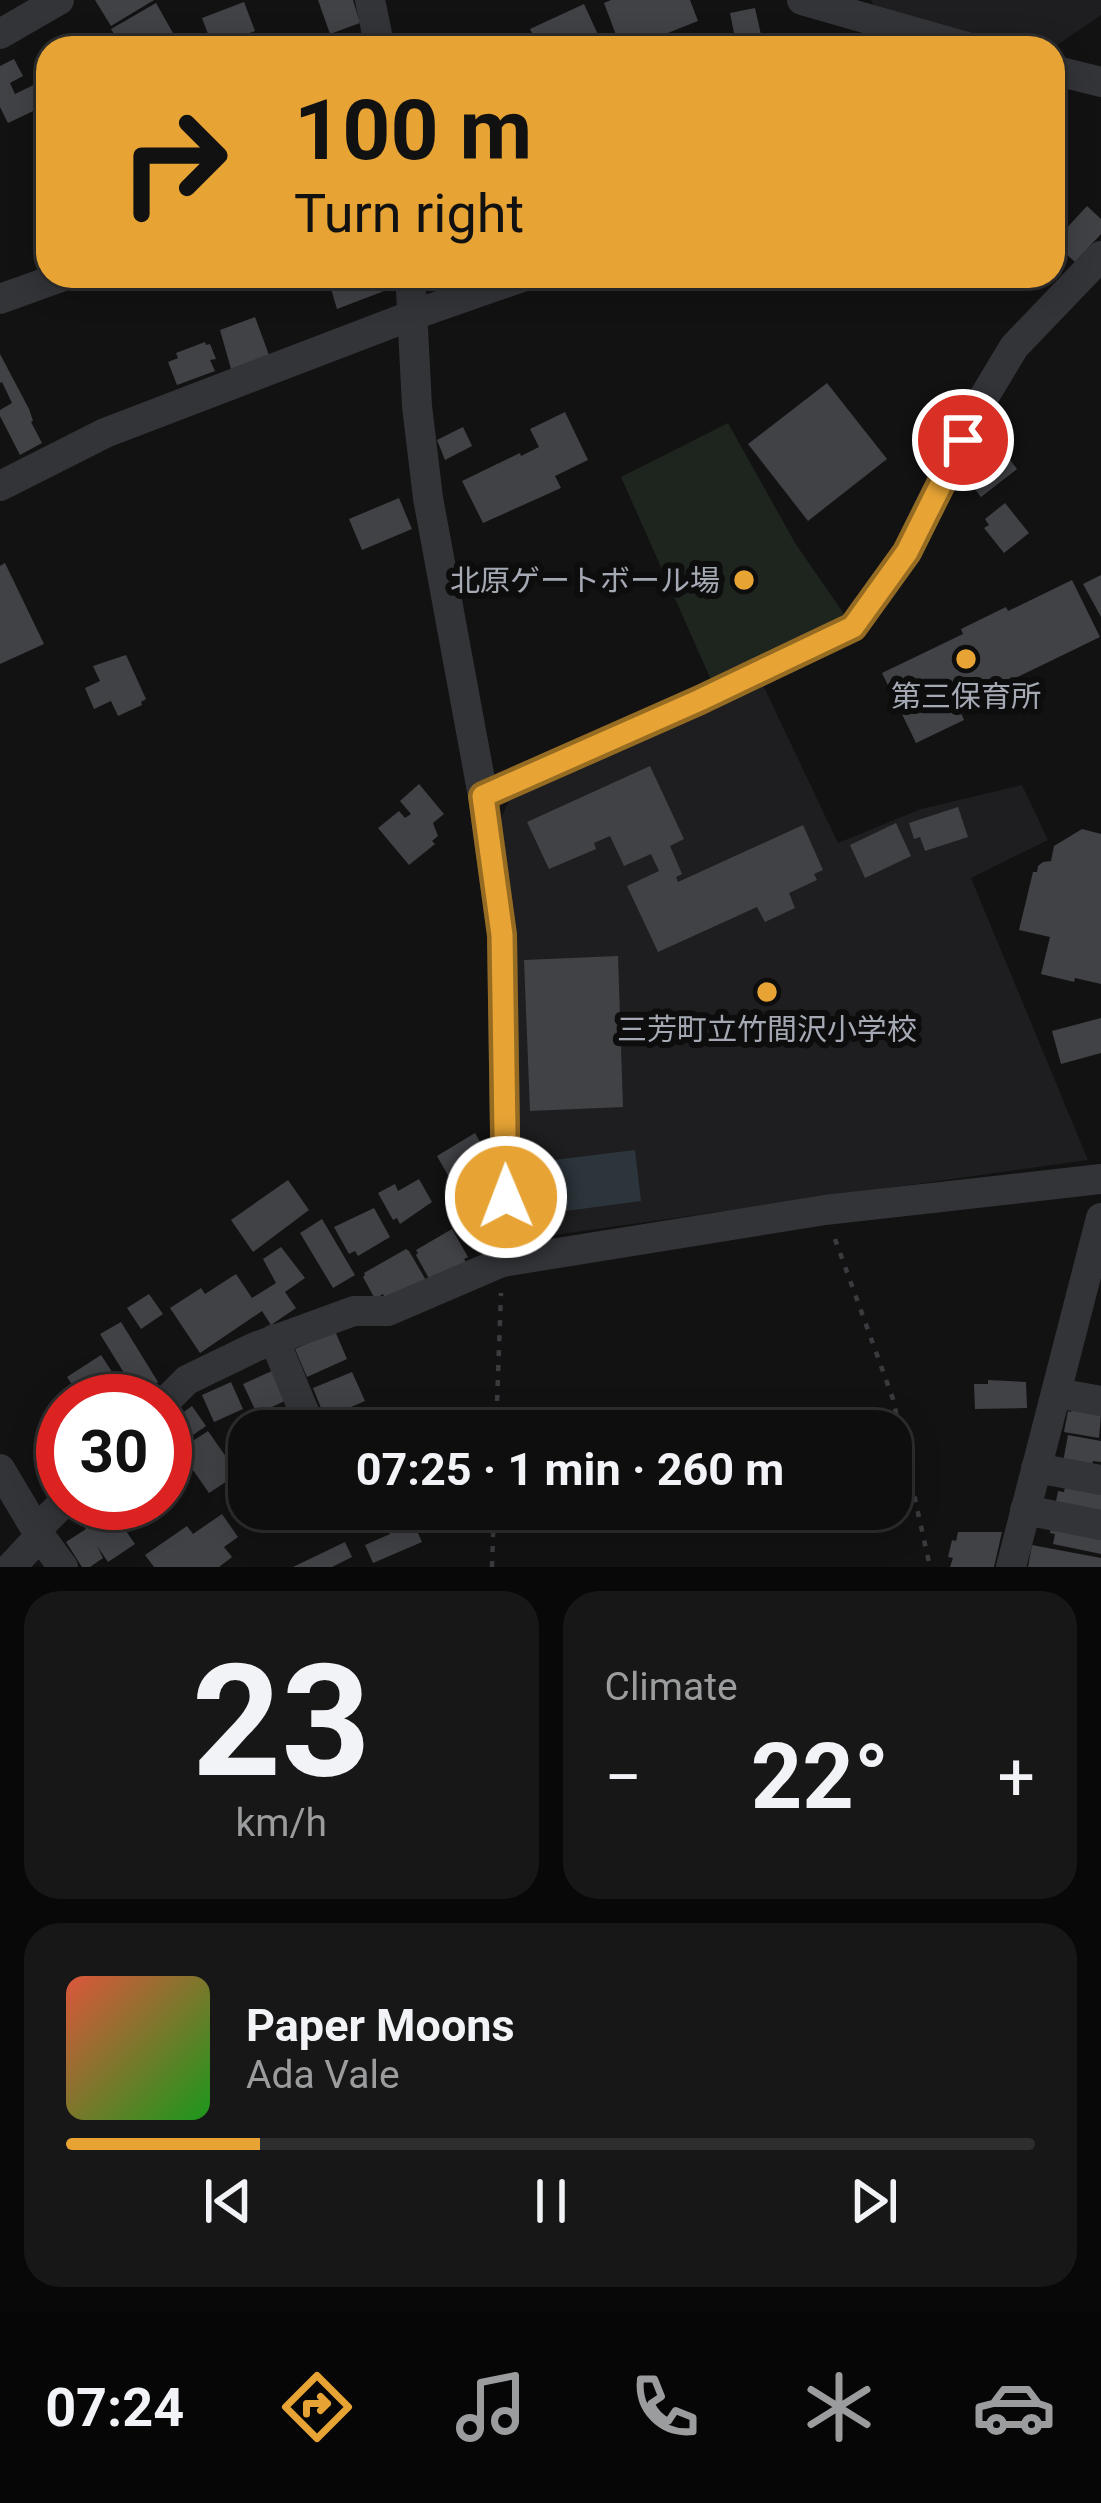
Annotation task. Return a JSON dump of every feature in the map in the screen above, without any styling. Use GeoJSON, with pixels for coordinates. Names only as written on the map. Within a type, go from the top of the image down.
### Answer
{"type":"FeatureCollection","features":[{"type":"Feature","properties":{"kind":"street"},"geometry":{"type":"LineString","coordinates":[[0,34],[59,0]]}},
{"type":"Feature","properties":{"kind":"street"},"geometry":{"type":"LineString","coordinates":[[370,0],[378,36]]}},
{"type":"Feature","properties":{"kind":"street"},"geometry":{"type":"LineString","coordinates":[[802,0],[928,36]]}},
{"type":"Feature","properties":{"kind":"street"},"geometry":{"type":"LineString","coordinates":[[1065,73],[1101,82]]}},
{"type":"Feature","properties":{"kind":"street"},"geometry":{"type":"LineString","coordinates":[[483,796],[853,627],[907,552],[1014,346],[1101,256]]}},
{"type":"Feature","properties":{"kind":"street"},"geometry":{"type":"LineString","coordinates":[[0,299],[36,286]]}},
{"type":"Feature","properties":{"kind":"street"},"geometry":{"type":"LineString","coordinates":[[410,288],[428,498],[483,796],[502,935],[506,1197],[502,1262]]}},
{"type":"Feature","properties":{"kind":"street"},"geometry":{"type":"LineString","coordinates":[[0,486],[105,433],[491,288]]}},
{"type":"Feature","properties":{"kind":"street"},"geometry":{"type":"LineString","coordinates":[[192,1378],[274,1340],[354,1311],[388,1311],[502,1262],[825,1210],[1101,1179]]}},
{"type":"Feature","properties":{"kind":"street"},"geometry":{"type":"LineString","coordinates":[[1011,1567],[1057,1393],[1089,1320],[1099,1234]]}},
{"type":"Feature","properties":{"kind":"street"},"geometry":{"type":"LineString","coordinates":[[274,1340],[302,1410]]}},
{"type":"Feature","properties":{"kind":"street"},"geometry":{"type":"LineString","coordinates":[[1057,1393],[1101,1401]]}},
{"type":"Feature","properties":{"kind":"street"},"geometry":{"type":"LineString","coordinates":[[1036,1468],[1101,1480]]}},
{"type":"Feature","properties":{"kind":"street"},"geometry":{"type":"LineString","coordinates":[[0,1469],[63,1567]]}},
{"type":"Feature","properties":{"kind":"street"},"geometry":{"type":"LineString","coordinates":[[1025,1510],[1101,1525]]}},
{"type":"Feature","properties":{"kind":"street"},"geometry":{"type":"LineString","coordinates":[[11,1567],[40,1530]]}},
{"type":"Feature","properties":{"kind":"path"},"geometry":{"type":"LineString","coordinates":[[825,1210],[893,1399],[930,1567]]}},
{"type":"Feature","properties":{"kind":"path"},"geometry":{"type":"LineString","coordinates":[[497,1410],[502,1262]]}},
{"type":"Feature","properties":{"kind":"path"},"geometry":{"type":"LineString","coordinates":[[492,1567],[493,1530]]}},
{"type":"Feature","properties":{"kind":"shaded area"},"geometry":{"type":"Polygon","coordinates":[[[871,0],[1101,0],[1101,15],[1065,40],[1065,36],[981,36],[874,6],[871,0]]]}},
{"type":"Feature","properties":{"kind":"shaded area","name":"北原ゲートボール場"},"geometry":{"type":"Polygon","coordinates":[[[728,423],[795,543],[846,617],[712,682],[621,477],[728,423]]]}},
{"type":"Feature","properties":{"kind":"shaded area","name":"三芳町立竹間沢小学校"},"geometry":{"type":"Polygon","coordinates":[[[763,685],[838,843],[921,809],[1022,785],[1048,840],[971,878],[1088,1160],[533,1238],[518,1226],[501,818],[510,799],[763,685]]]}},
{"type":"Feature","properties":{"kind":"shaded area"},"geometry":{"type":"Polygon","coordinates":[[[635,1150],[641,1201],[543,1214],[537,1162],[635,1150]]]}},
{"type":"Feature","properties":{"kind":"building"},"geometry":{"type":"Polygon","coordinates":[[[95,0],[154,0],[111,26],[95,0]]]}},
{"type":"Feature","properties":{"kind":"building"},"geometry":{"type":"Polygon","coordinates":[[[318,0],[353,0],[360,23],[330,34],[318,0]]]}},
{"type":"Feature","properties":{"kind":"building"},"geometry":{"type":"Polygon","coordinates":[[[690,0],[698,21],[660,36],[616,36],[604,3],[690,0]]]}},
{"type":"Feature","properties":{"kind":"building"},"geometry":{"type":"Polygon","coordinates":[[[244,2],[255,31],[209,36],[202,18],[244,2]]]}},
{"type":"Feature","properties":{"kind":"building"},"geometry":{"type":"Polygon","coordinates":[[[156,3],[173,33],[115,36],[111,29],[156,3]]]}},
{"type":"Feature","properties":{"kind":"building"},"geometry":{"type":"Polygon","coordinates":[[[584,4],[599,36],[533,36],[530,29],[584,4]]]}},
{"type":"Feature","properties":{"kind":"building"},"geometry":{"type":"Polygon","coordinates":[[[755,8],[761,36],[735,36],[730,13],[755,8]]]}},
{"type":"Feature","properties":{"kind":"building"},"geometry":{"type":"Polygon","coordinates":[[[14,59],[23,76],[10,83],[15,94],[36,84],[36,110],[8,123],[0,107],[0,66],[14,59]]]}},
{"type":"Feature","properties":{"kind":"building"},"geometry":{"type":"Polygon","coordinates":[[[1087,206],[1101,219],[1101,234],[1075,262],[1065,253],[1065,230],[1087,206]]]}},
{"type":"Feature","properties":{"kind":"building"},"geometry":{"type":"Polygon","coordinates":[[[331,288],[392,288],[337,309],[331,288]]]}},
{"type":"Feature","properties":{"kind":"building"},"geometry":{"type":"Polygon","coordinates":[[[255,317],[269,355],[231,369],[220,330],[255,317]]]}},
{"type":"Feature","properties":{"kind":"building"},"geometry":{"type":"Polygon","coordinates":[[[205,342],[216,359],[210,360],[215,371],[177,385],[168,362],[178,358],[176,353],[205,342]]]}},
{"type":"Feature","properties":{"kind":"building"},"geometry":{"type":"Polygon","coordinates":[[[0,354],[42,443],[20,455],[0,416],[0,410],[12,403],[0,383],[0,354]]]}},
{"type":"Feature","properties":{"kind":"building"},"geometry":{"type":"Polygon","coordinates":[[[827,383],[887,459],[808,521],[748,444],[827,383]]]}},
{"type":"Feature","properties":{"kind":"building"},"geometry":{"type":"Polygon","coordinates":[[[565,412],[588,460],[555,476],[561,488],[483,523],[462,481],[539,447],[530,429],[565,412]]]}},
{"type":"Feature","properties":{"kind":"building"},"geometry":{"type":"Polygon","coordinates":[[[463,427],[472,446],[445,460],[437,440],[463,427]]]}},
{"type":"Feature","properties":{"kind":"building"},"geometry":{"type":"Polygon","coordinates":[[[994,439],[1017,469],[981,497],[958,467],[994,439]]]}},
{"type":"Feature","properties":{"kind":"building"},"geometry":{"type":"Polygon","coordinates":[[[399,498],[412,529],[362,550],[349,519],[399,498]]]}},
{"type":"Feature","properties":{"kind":"building"},"geometry":{"type":"Polygon","coordinates":[[[1005,503],[1029,533],[1004,553],[984,528],[989,525],[985,519],[1005,503]]]}},
{"type":"Feature","properties":{"kind":"building"},"geometry":{"type":"Polygon","coordinates":[[[5,563],[44,644],[0,664],[0,566],[5,563]]]}},
{"type":"Feature","properties":{"kind":"building"},"geometry":{"type":"Polygon","coordinates":[[[1101,575],[1101,617],[1083,584],[1101,575]]]}},
{"type":"Feature","properties":{"kind":"building"},"geometry":{"type":"Polygon","coordinates":[[[1072,580],[1100,637],[958,706],[964,720],[916,743],[882,673],[963,634],[961,629],[1072,580]]]}},
{"type":"Feature","properties":{"kind":"building"},"geometry":{"type":"Polygon","coordinates":[[[126,655],[146,699],[118,716],[111,701],[94,709],[85,688],[100,681],[93,666],[126,655]]]}},
{"type":"Feature","properties":{"kind":"building"},"geometry":{"type":"Polygon","coordinates":[[[650,766],[684,839],[670,846],[682,874],[676,877],[678,882],[803,825],[823,870],[814,874],[817,880],[789,893],[795,908],[765,922],[757,907],[658,952],[627,886],[659,871],[651,854],[624,866],[610,836],[594,843],[596,849],[549,869],[527,822],[650,766]]]}},
{"type":"Feature","properties":{"kind":"building"},"geometry":{"type":"Polygon","coordinates":[[[419,784],[444,814],[433,823],[438,836],[432,841],[435,844],[409,865],[378,828],[399,811],[405,818],[411,814],[400,801],[419,784]]]}},
{"type":"Feature","properties":{"kind":"building"},"geometry":{"type":"Polygon","coordinates":[[[958,807],[968,837],[925,851],[909,823],[958,807]]]}},
{"type":"Feature","properties":{"kind":"building"},"geometry":{"type":"Polygon","coordinates":[[[896,823],[911,856],[865,878],[850,845],[896,823]]]}},
{"type":"Feature","properties":{"kind":"building"},"geometry":{"type":"Polygon","coordinates":[[[1082,829],[1101,834],[1101,984],[1041,974],[1050,937],[1019,930],[1033,872],[1051,861],[1054,846],[1082,829]]]}},
{"type":"Feature","properties":{"kind":"building"},"geometry":{"type":"Polygon","coordinates":[[[618,956],[623,1107],[530,1111],[524,960],[618,956]]]}},
{"type":"Feature","properties":{"kind":"building"},"geometry":{"type":"Polygon","coordinates":[[[1101,1018],[1101,1053],[1061,1064],[1052,1031],[1101,1018]]]}},
{"type":"Feature","properties":{"kind":"building"},"geometry":{"type":"Polygon","coordinates":[[[475,1133],[493,1164],[454,1186],[437,1156],[475,1133]]]}},
{"type":"Feature","properties":{"kind":"building"},"geometry":{"type":"Polygon","coordinates":[[[419,1179],[432,1202],[400,1224],[378,1193],[395,1184],[398,1191],[419,1179]]]}},
{"type":"Feature","properties":{"kind":"building"},"geometry":{"type":"Polygon","coordinates":[[[288,1180],[309,1210],[253,1252],[231,1220],[288,1180]]]}},
{"type":"Feature","properties":{"kind":"building"},"geometry":{"type":"Polygon","coordinates":[[[374,1208],[390,1237],[358,1256],[355,1251],[349,1254],[334,1227],[374,1208]]]}},
{"type":"Feature","properties":{"kind":"building"},"geometry":{"type":"Polygon","coordinates":[[[322,1219],[355,1275],[333,1288],[300,1233],[322,1219]]]}},
{"type":"Feature","properties":{"kind":"building"},"geometry":{"type":"Polygon","coordinates":[[[452,1229],[468,1257],[464,1259],[467,1264],[432,1284],[416,1250],[452,1229]]]}},
{"type":"Feature","properties":{"kind":"building"},"geometry":{"type":"Polygon","coordinates":[[[281,1247],[305,1278],[285,1292],[296,1308],[271,1325],[262,1311],[200,1353],[170,1308],[236,1274],[252,1298],[276,1283],[263,1259],[281,1247]]]}},
{"type":"Feature","properties":{"kind":"building"},"geometry":{"type":"Polygon","coordinates":[[[406,1249],[427,1282],[386,1301],[383,1294],[375,1299],[364,1273],[406,1249]]]}},
{"type":"Feature","properties":{"kind":"building"},"geometry":{"type":"Polygon","coordinates":[[[149,1294],[163,1314],[141,1329],[127,1308],[149,1294]]]}},
{"type":"Feature","properties":{"kind":"building"},"geometry":{"type":"Polygon","coordinates":[[[121,1322],[153,1374],[125,1374],[100,1334],[121,1322]]]}},
{"type":"Feature","properties":{"kind":"building"},"geometry":{"type":"Polygon","coordinates":[[[335,1331],[347,1359],[307,1377],[295,1349],[335,1331]]]}},
{"type":"Feature","properties":{"kind":"building"},"geometry":{"type":"Polygon","coordinates":[[[101,1355],[113,1374],[72,1374],[101,1355]]]}},
{"type":"Feature","properties":{"kind":"building"},"geometry":{"type":"Polygon","coordinates":[[[274,1370],[287,1400],[255,1410],[243,1384],[274,1370]]]}},
{"type":"Feature","properties":{"kind":"building"},"geometry":{"type":"Polygon","coordinates":[[[352,1372],[365,1401],[344,1410],[322,1410],[313,1388],[352,1372]]]}},
{"type":"Feature","properties":{"kind":"building"},"geometry":{"type":"Polygon","coordinates":[[[988,1380],[1026,1382],[1027,1408],[975,1409],[974,1384],[988,1384],[988,1380]]]}},
{"type":"Feature","properties":{"kind":"building"},"geometry":{"type":"Polygon","coordinates":[[[231,1382],[243,1409],[228,1410],[228,1416],[214,1422],[202,1395],[231,1382]]]}},
{"type":"Feature","properties":{"kind":"building"},"geometry":{"type":"Polygon","coordinates":[[[192,1406],[206,1426],[192,1436],[192,1406]]]}},
{"type":"Feature","properties":{"kind":"building"},"geometry":{"type":"Polygon","coordinates":[[[1073,1406],[1101,1414],[1099,1438],[1064,1432],[1073,1406]]]}},
{"type":"Feature","properties":{"kind":"building"},"geometry":{"type":"Polygon","coordinates":[[[208,1431],[228,1460],[228,1481],[209,1493],[192,1469],[192,1441],[208,1431]]]}},
{"type":"Feature","properties":{"kind":"building"},"geometry":{"type":"Polygon","coordinates":[[[1068,1435],[1101,1441],[1101,1462],[1093,1461],[1091,1467],[1063,1462],[1068,1435]]]}},
{"type":"Feature","properties":{"kind":"building"},"geometry":{"type":"Polygon","coordinates":[[[1066,1482],[1101,1489],[1101,1511],[1055,1506],[1066,1482]]]}},
{"type":"Feature","properties":{"kind":"building"},"geometry":{"type":"Polygon","coordinates":[[[222,1514],[228,1530],[238,1537],[224,1547],[232,1557],[219,1567],[154,1567],[145,1555],[181,1530],[193,1534],[222,1514]]]}},
{"type":"Feature","properties":{"kind":"building"},"geometry":{"type":"Polygon","coordinates":[[[1052,1524],[1101,1533],[1101,1554],[1053,1544],[1052,1524]]]}},
{"type":"Feature","properties":{"kind":"building"},"geometry":{"type":"Polygon","coordinates":[[[84,1530],[128,1530],[135,1544],[108,1562],[97,1546],[103,1558],[82,1567],[66,1542],[84,1530]]]}},
{"type":"Feature","properties":{"kind":"building"},"geometry":{"type":"Polygon","coordinates":[[[388,1530],[417,1530],[422,1542],[373,1563],[365,1545],[390,1534],[388,1530]]]}},
{"type":"Feature","properties":{"kind":"building"},"geometry":{"type":"Polygon","coordinates":[[[958,1532],[1002,1532],[994,1567],[950,1567],[953,1558],[948,1557],[958,1532]]]}},
{"type":"Feature","properties":{"kind":"building"},"geometry":{"type":"Polygon","coordinates":[[[345,1542],[352,1557],[332,1567],[293,1567],[345,1542]]]}},
{"type":"Feature","properties":{"kind":"building"},"geometry":{"type":"Polygon","coordinates":[[[1032,1545],[1101,1558],[1101,1567],[1028,1567],[1032,1545]]]}},
{"type":"Feature","properties":{"kind":"place","name":"北原ゲートボール場"},"geometry":{"type":"Point","coordinates":[744,580]}},
{"type":"Feature","properties":{"kind":"place","name":"第三保育所"},"geometry":{"type":"Point","coordinates":[966,659]}},
{"type":"Feature","properties":{"kind":"place","name":"三芳町立竹間沢小学校"},"geometry":{"type":"Point","coordinates":[767,992]}},
{"type":"Feature","properties":{"kind":"route"},"geometry":{"type":"LineString","coordinates":[[506,1197],[502,935],[483,796],[853,627],[907,552],[963,440]]}}]}
